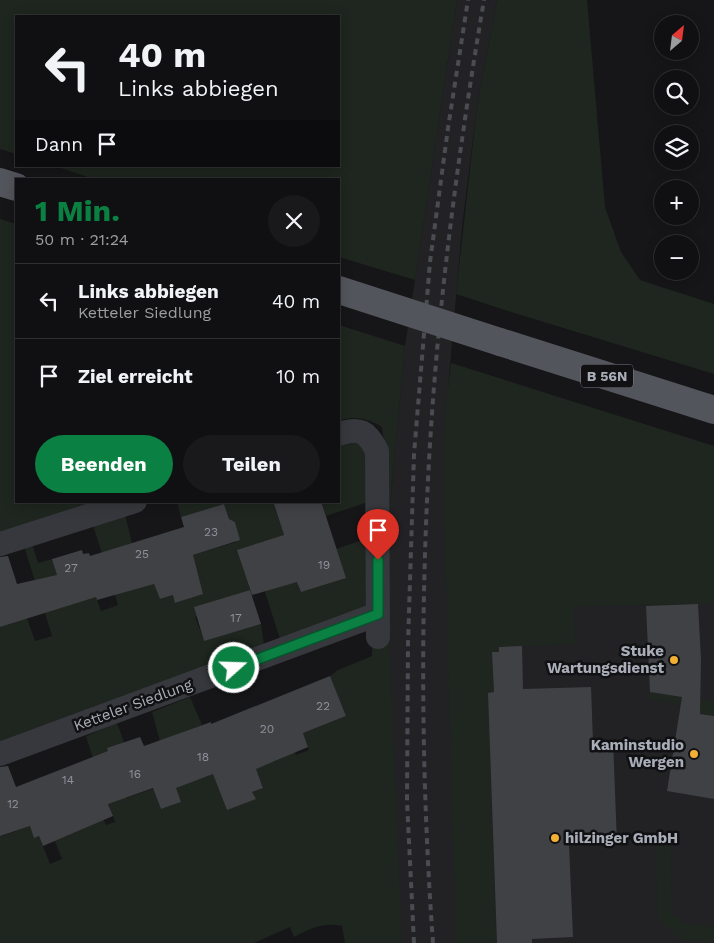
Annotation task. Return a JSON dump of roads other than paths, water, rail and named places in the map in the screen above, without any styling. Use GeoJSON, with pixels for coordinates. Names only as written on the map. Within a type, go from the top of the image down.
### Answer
{"type":"FeatureCollection","features":[{"type":"Feature","properties":{"kind":"main road"},"geometry":{"type":"LineString","coordinates":[[0,182],[15,187]]}},
{"type":"Feature","properties":{"kind":"main road","name":"B 56N"},"geometry":{"type":"LineString","coordinates":[[340,290],[714,410]]}},
{"type":"Feature","properties":{"kind":"street","name":"Ketteler Siedlung"},"geometry":{"type":"LineString","coordinates":[[0,754],[378,626],[377,451],[373,443],[363,432],[356,430],[340,434]]}},
{"type":"Feature","properties":{"kind":"street"},"geometry":{"type":"LineString","coordinates":[[0,544],[129,503]]}},
{"type":"Feature","properties":{"kind":"railway"},"geometry":{"type":"LineString","coordinates":[[414,943],[407,801],[408,644],[414,454],[430,262],[468,0]]}},
{"type":"Feature","properties":{"kind":"railway"},"geometry":{"type":"LineString","coordinates":[[433,943],[426,818],[423,694],[423,631],[430,444],[444,277],[466,110],[484,0]]}},
{"type":"Feature","properties":{"kind":"place","name":"Stuke Wartungsdienst"},"geometry":{"type":"Point","coordinates":[674,660]}},
{"type":"Feature","properties":{"kind":"place","name":"Kaminstudio Wergen"},"geometry":{"type":"Point","coordinates":[694,754]}},
{"type":"Feature","properties":{"kind":"place","name":"hilzinger GmbH"},"geometry":{"type":"Point","coordinates":[555,838]}}]}
